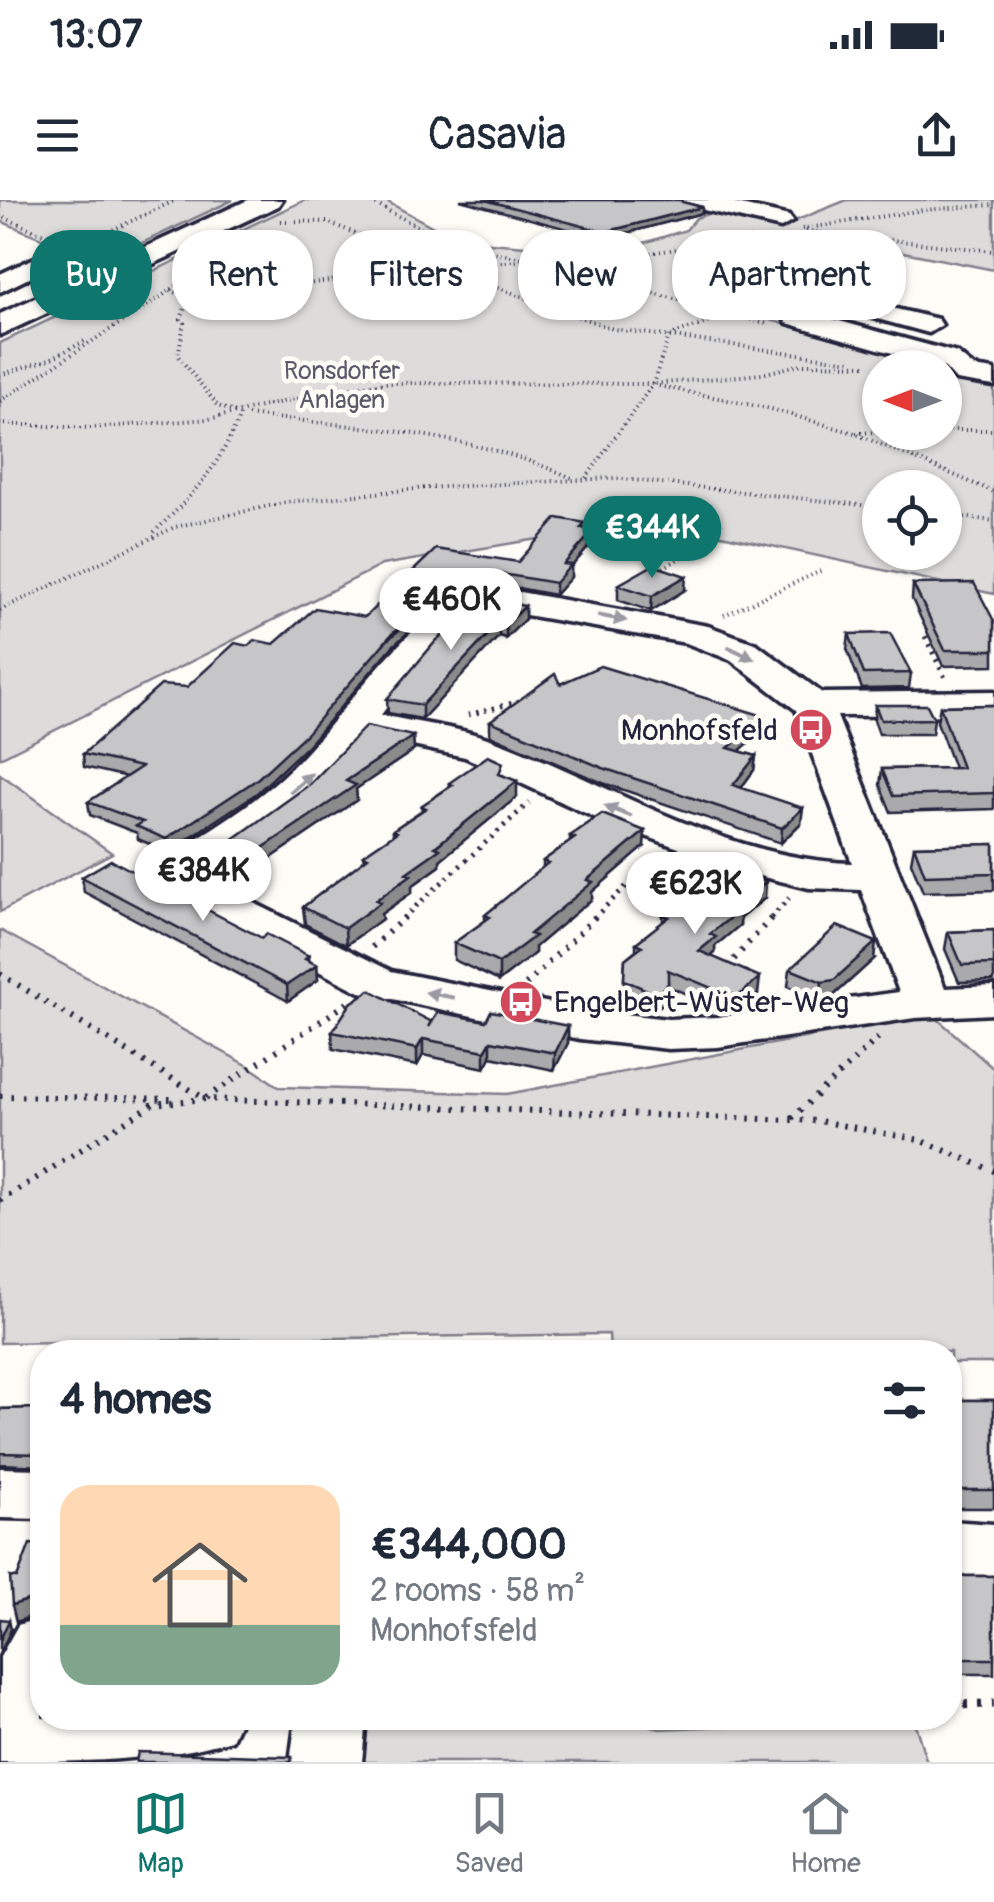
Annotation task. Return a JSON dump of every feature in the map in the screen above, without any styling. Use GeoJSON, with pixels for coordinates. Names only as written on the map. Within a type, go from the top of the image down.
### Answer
{"type":"FeatureCollection","features":[{"type":"Feature","properties":{"kind":"main road"},"geometry":{"type":"LineString","coordinates":[[152,259],[275,210]]}},
{"type":"Feature","properties":{"kind":"main road"},"geometry":{"type":"LineString","coordinates":[[0,326],[30,312]]}},
{"type":"Feature","properties":{"kind":"street"},"geometry":{"type":"LineString","coordinates":[[690,200],[778,230]]}},
{"type":"Feature","properties":{"kind":"street"},"geometry":{"type":"LineString","coordinates":[[5,279],[30,267]]}},
{"type":"Feature","properties":{"kind":"street"},"geometry":{"type":"LineString","coordinates":[[5,279],[30,282]]}},
{"type":"Feature","properties":{"kind":"street"},"geometry":{"type":"LineString","coordinates":[[929,325],[832,303],[806,303],[791,312],[796,317],[947,359],[966,374],[994,378]]}},
{"type":"Feature","properties":{"kind":"street"},"geometry":{"type":"LineString","coordinates":[[921,1004],[880,876],[814,705],[744,652],[685,632],[540,604],[488,599],[432,635],[397,669],[320,766],[287,794],[173,872],[176,882],[362,976],[580,1024],[668,1034],[773,1026],[921,1004],[994,1000]]}},
{"type":"Feature","properties":{"kind":"street"},"geometry":{"type":"LineString","coordinates":[[814,705],[976,703]]}},
{"type":"Feature","properties":{"kind":"street"},"geometry":{"type":"LineString","coordinates":[[356,722],[477,748],[678,835],[762,864],[809,874],[880,876]]}},
{"type":"Feature","properties":{"kind":"street"},"geometry":{"type":"LineString","coordinates":[[0,1493],[30,1494]]}},
{"type":"Feature","properties":{"kind":"street"},"geometry":{"type":"LineString","coordinates":[[962,1549],[994,1552]]}},
{"type":"Feature","properties":{"kind":"street"},"geometry":{"type":"LineString","coordinates":[[0,1725],[30,1669]]}},
{"type":"Feature","properties":{"kind":"street"},"geometry":{"type":"LineString","coordinates":[[0,1752],[134,1730]]}},
{"type":"Feature","properties":{"kind":"street"},"geometry":{"type":"LineString","coordinates":[[326,1762],[330,1730]]}},
{"type":"Feature","properties":{"kind":"path"},"geometry":{"type":"LineString","coordinates":[[110,230],[176,200]]}},
{"type":"Feature","properties":{"kind":"path"},"geometry":{"type":"LineString","coordinates":[[367,200],[450,243],[518,257]]}},
{"type":"Feature","properties":{"kind":"path"},"geometry":{"type":"LineString","coordinates":[[994,205],[923,210],[794,231],[838,232],[994,251]]}},
{"type":"Feature","properties":{"kind":"path"},"geometry":{"type":"LineString","coordinates":[[275,210],[347,230]]}},
{"type":"Feature","properties":{"kind":"path"},"geometry":{"type":"LineString","coordinates":[[0,216],[34,230]]}},
{"type":"Feature","properties":{"kind":"path"},"geometry":{"type":"LineString","coordinates":[[0,424],[90,428],[240,414],[338,389],[386,383],[652,384],[762,374],[802,364],[880,365],[613,328],[498,287]]}},
{"type":"Feature","properties":{"kind":"path"},"geometry":{"type":"LineString","coordinates":[[0,401],[172,290]]}},
{"type":"Feature","properties":{"kind":"path"},"geometry":{"type":"LineString","coordinates":[[182,320],[178,356],[218,406],[240,414],[462,440],[520,455],[576,480]]}},
{"type":"Feature","properties":{"kind":"path"},"geometry":{"type":"LineString","coordinates":[[669,336],[716,320]]}},
{"type":"Feature","properties":{"kind":"path"},"geometry":{"type":"LineString","coordinates":[[0,375],[50,359],[112,327]]}},
{"type":"Feature","properties":{"kind":"path"},"geometry":{"type":"LineString","coordinates":[[585,479],[652,384],[669,336]]}},
{"type":"Feature","properties":{"kind":"path"},"geometry":{"type":"LineString","coordinates":[[652,384],[771,409],[854,433],[994,492]]}},
{"type":"Feature","properties":{"kind":"path"},"geometry":{"type":"LineString","coordinates":[[149,536],[196,493],[234,434],[240,414]]}},
{"type":"Feature","properties":{"kind":"path"},"geometry":{"type":"LineString","coordinates":[[962,430],[994,430]]}},
{"type":"Feature","properties":{"kind":"path"},"geometry":{"type":"LineString","coordinates":[[854,433],[862,433]]}},
{"type":"Feature","properties":{"kind":"path"},"geometry":{"type":"LineString","coordinates":[[0,610],[175,526],[286,502],[426,488],[585,479],[695,484],[862,505]]}},
{"type":"Feature","properties":{"kind":"path"},"geometry":{"type":"LineString","coordinates":[[962,517],[994,521]]}},
{"type":"Feature","properties":{"kind":"path"},"geometry":{"type":"LineString","coordinates":[[648,577],[693,550]]}},
{"type":"Feature","properties":{"kind":"path"},"geometry":{"type":"LineString","coordinates":[[685,632],[823,570]]}},
{"type":"Feature","properties":{"kind":"path"},"geometry":{"type":"LineString","coordinates":[[940,627],[924,636],[976,703]]}},
{"type":"Feature","properties":{"kind":"path"},"geometry":{"type":"LineString","coordinates":[[428,736],[470,714],[530,700]]}},
{"type":"Feature","properties":{"kind":"path"},"geometry":{"type":"LineString","coordinates":[[0,1200],[153,1104],[205,1099],[362,976],[552,782]]}},
{"type":"Feature","properties":{"kind":"path"},"geometry":{"type":"LineString","coordinates":[[503,1007],[678,835]]}},
{"type":"Feature","properties":{"kind":"path"},"geometry":{"type":"LineString","coordinates":[[719,976],[809,874]]}},
{"type":"Feature","properties":{"kind":"path"},"geometry":{"type":"LineString","coordinates":[[0,974],[205,1099]]}},
{"type":"Feature","properties":{"kind":"path"},"geometry":{"type":"LineString","coordinates":[[791,1118],[921,1004]]}},
{"type":"Feature","properties":{"kind":"path"},"geometry":{"type":"LineString","coordinates":[[0,1096],[791,1118],[904,1132],[953,1149],[994,1171]]}},
{"type":"Feature","properties":{"kind":"path"},"geometry":{"type":"LineString","coordinates":[[962,1705],[994,1704]]}},
{"type":"Feature","properties":{"kind":"green space"},"geometry":{"type":"Polygon","coordinates":[[[0,200],[233,200],[152,238],[152,230],[30,230],[30,233],[0,221],[0,200]]]}},
{"type":"Feature","properties":{"kind":"green space","name":"Ronsdorfer Anlagen"},"geometry":{"type":"Polygon","coordinates":[[[305,200],[384,200],[439,230],[333,230],[333,320],[498,320],[498,244],[518,245],[518,320],[652,320],[652,240],[672,234],[672,320],[770,320],[878,350],[862,350],[862,450],[962,450],[962,370],[994,374],[994,594],[883,570],[962,570],[962,470],[862,470],[862,565],[652,520],[382,565],[0,758],[0,343],[49,320],[152,320],[152,272],[172,262],[172,320],[313,320],[313,230],[241,230],[305,200]]]}},
{"type":"Feature","properties":{"kind":"green space","name":"Ronsdorfer Anlagen"},"geometry":{"type":"Polygon","coordinates":[[[847,200],[994,200],[994,270],[906,253],[906,230],[686,230],[696,218],[722,209],[785,225],[847,200]]]}},
{"type":"Feature","properties":{"kind":"green space"},"geometry":{"type":"Polygon","coordinates":[[[0,774],[112,853],[0,912],[0,774]]]}},
{"type":"Feature","properties":{"kind":"green space"},"geometry":{"type":"Polygon","coordinates":[[[0,930],[247,1065],[279,1087],[507,1094],[932,1014],[994,1069],[994,1363],[962,1363],[962,1340],[609,1340],[609,1334],[0,1343],[0,930]]]}},
{"type":"Feature","properties":{"kind":"green space"},"geometry":{"type":"Polygon","coordinates":[[[365,1730],[917,1730],[927,1762],[361,1762],[365,1730]]]}},
{"type":"Feature","properties":{"kind":"building"},"geometry":{"type":"Polygon","coordinates":[[[485,200],[681,200],[702,207],[613,230],[598,230],[485,200]]]}},
{"type":"Feature","properties":{"kind":"building"},"geometry":{"type":"Polygon","coordinates":[[[557,518],[586,523],[581,528],[594,530],[564,564],[571,565],[555,583],[502,574],[468,579],[439,594],[392,634],[306,734],[256,780],[166,839],[136,826],[143,822],[88,802],[141,767],[83,754],[161,685],[187,687],[235,643],[248,646],[254,640],[274,644],[315,608],[365,617],[436,549],[518,562],[557,518]]]}},
{"type":"Feature","properties":{"kind":"building"},"geometry":{"type":"Polygon","coordinates":[[[653,565],[686,576],[652,596],[618,585],[653,565]]]}},
{"type":"Feature","properties":{"kind":"building"},"geometry":{"type":"Polygon","coordinates":[[[974,583],[994,621],[994,650],[945,650],[913,584],[974,583]]]}},
{"type":"Feature","properties":{"kind":"building"},"geometry":{"type":"Polygon","coordinates":[[[503,602],[525,606],[506,625],[499,623],[422,705],[387,699],[436,641],[468,615],[503,602]]]}},
{"type":"Feature","properties":{"kind":"building"},"geometry":{"type":"Polygon","coordinates":[[[890,633],[911,673],[864,674],[849,634],[890,633]]]}},
{"type":"Feature","properties":{"kind":"building"},"geometry":{"type":"Polygon","coordinates":[[[600,666],[764,716],[728,748],[756,756],[733,785],[803,808],[782,828],[603,768],[490,721],[555,674],[560,684],[600,666]]]}},
{"type":"Feature","properties":{"kind":"building"},"geometry":{"type":"Polygon","coordinates":[[[875,705],[927,705],[934,719],[881,720],[875,705]]]}},
{"type":"Feature","properties":{"kind":"building"},"geometry":{"type":"Polygon","coordinates":[[[994,705],[994,793],[893,796],[882,769],[962,768],[940,706],[994,705]]]}},
{"type":"Feature","properties":{"kind":"building"},"geometry":{"type":"Polygon","coordinates":[[[366,726],[413,736],[346,781],[356,785],[236,866],[210,856],[310,784],[366,726]]]}},
{"type":"Feature","properties":{"kind":"building"},"geometry":{"type":"Polygon","coordinates":[[[488,756],[503,763],[499,774],[517,781],[435,847],[440,849],[406,873],[411,875],[376,900],[381,902],[345,928],[303,907],[368,857],[363,855],[397,832],[393,830],[426,808],[421,806],[453,785],[449,783],[488,756]]]}},
{"type":"Feature","properties":{"kind":"building"},"geometry":{"type":"Polygon","coordinates":[[[602,814],[645,831],[587,880],[593,882],[530,934],[535,936],[499,963],[454,943],[490,917],[485,915],[548,863],[543,861],[575,838],[570,836],[602,814]]]}},
{"type":"Feature","properties":{"kind":"building"},"geometry":{"type":"Polygon","coordinates":[[[994,844],[994,873],[925,875],[914,846],[994,844]]]}},
{"type":"Feature","properties":{"kind":"building"},"geometry":{"type":"Polygon","coordinates":[[[111,860],[262,938],[266,934],[309,956],[305,959],[317,965],[287,985],[82,877],[111,860]]]}},
{"type":"Feature","properties":{"kind":"building"},"geometry":{"type":"Polygon","coordinates":[[[719,864],[766,882],[735,907],[741,909],[710,934],[716,937],[699,951],[760,977],[741,994],[729,995],[668,970],[668,984],[656,994],[624,980],[625,959],[642,946],[636,943],[669,917],[663,915],[695,890],[689,888],[719,864]]]}},
{"type":"Feature","properties":{"kind":"building"},"geometry":{"type":"Polygon","coordinates":[[[837,926],[876,942],[834,980],[822,982],[790,969],[837,926]]]}},
{"type":"Feature","properties":{"kind":"building"},"geometry":{"type":"Polygon","coordinates":[[[994,930],[994,964],[962,965],[948,932],[994,930]]]}},
{"type":"Feature","properties":{"kind":"building"},"geometry":{"type":"Polygon","coordinates":[[[370,990],[432,1022],[438,1012],[486,1021],[491,1011],[568,1026],[555,1053],[491,1041],[485,1051],[423,1039],[417,1049],[332,1032],[351,1003],[370,990]]]}},
{"type":"Feature","properties":{"kind":"building"},"geometry":{"type":"Polygon","coordinates":[[[962,1400],[994,1400],[994,1490],[962,1490],[962,1400]]]}},
{"type":"Feature","properties":{"kind":"building"},"geometry":{"type":"Polygon","coordinates":[[[30,1408],[30,1454],[0,1453],[0,1409],[30,1408]]]}},
{"type":"Feature","properties":{"kind":"building"},"geometry":{"type":"Polygon","coordinates":[[[30,1544],[30,1599],[12,1605],[10,1577],[17,1578],[30,1544]]]}},
{"type":"Feature","properties":{"kind":"building"},"geometry":{"type":"Polygon","coordinates":[[[962,1576],[994,1576],[994,1659],[962,1659],[962,1576]]]}},
{"type":"Feature","properties":{"kind":"building"},"geometry":{"type":"Polygon","coordinates":[[[0,1619],[9,1620],[0,1640],[0,1619]]]}},
{"type":"Feature","properties":{"kind":"building"},"geometry":{"type":"Polygon","coordinates":[[[138,1752],[292,1757],[291,1762],[136,1762],[138,1752]]]}},
{"type":"Feature","properties":{"kind":"place","name":"Monhofsfeld"},"geometry":{"type":"Point","coordinates":[811,730]}},
{"type":"Feature","properties":{"kind":"place","name":"Engelbert-Wüster-Weg"},"geometry":{"type":"Point","coordinates":[521,1002]}}]}
